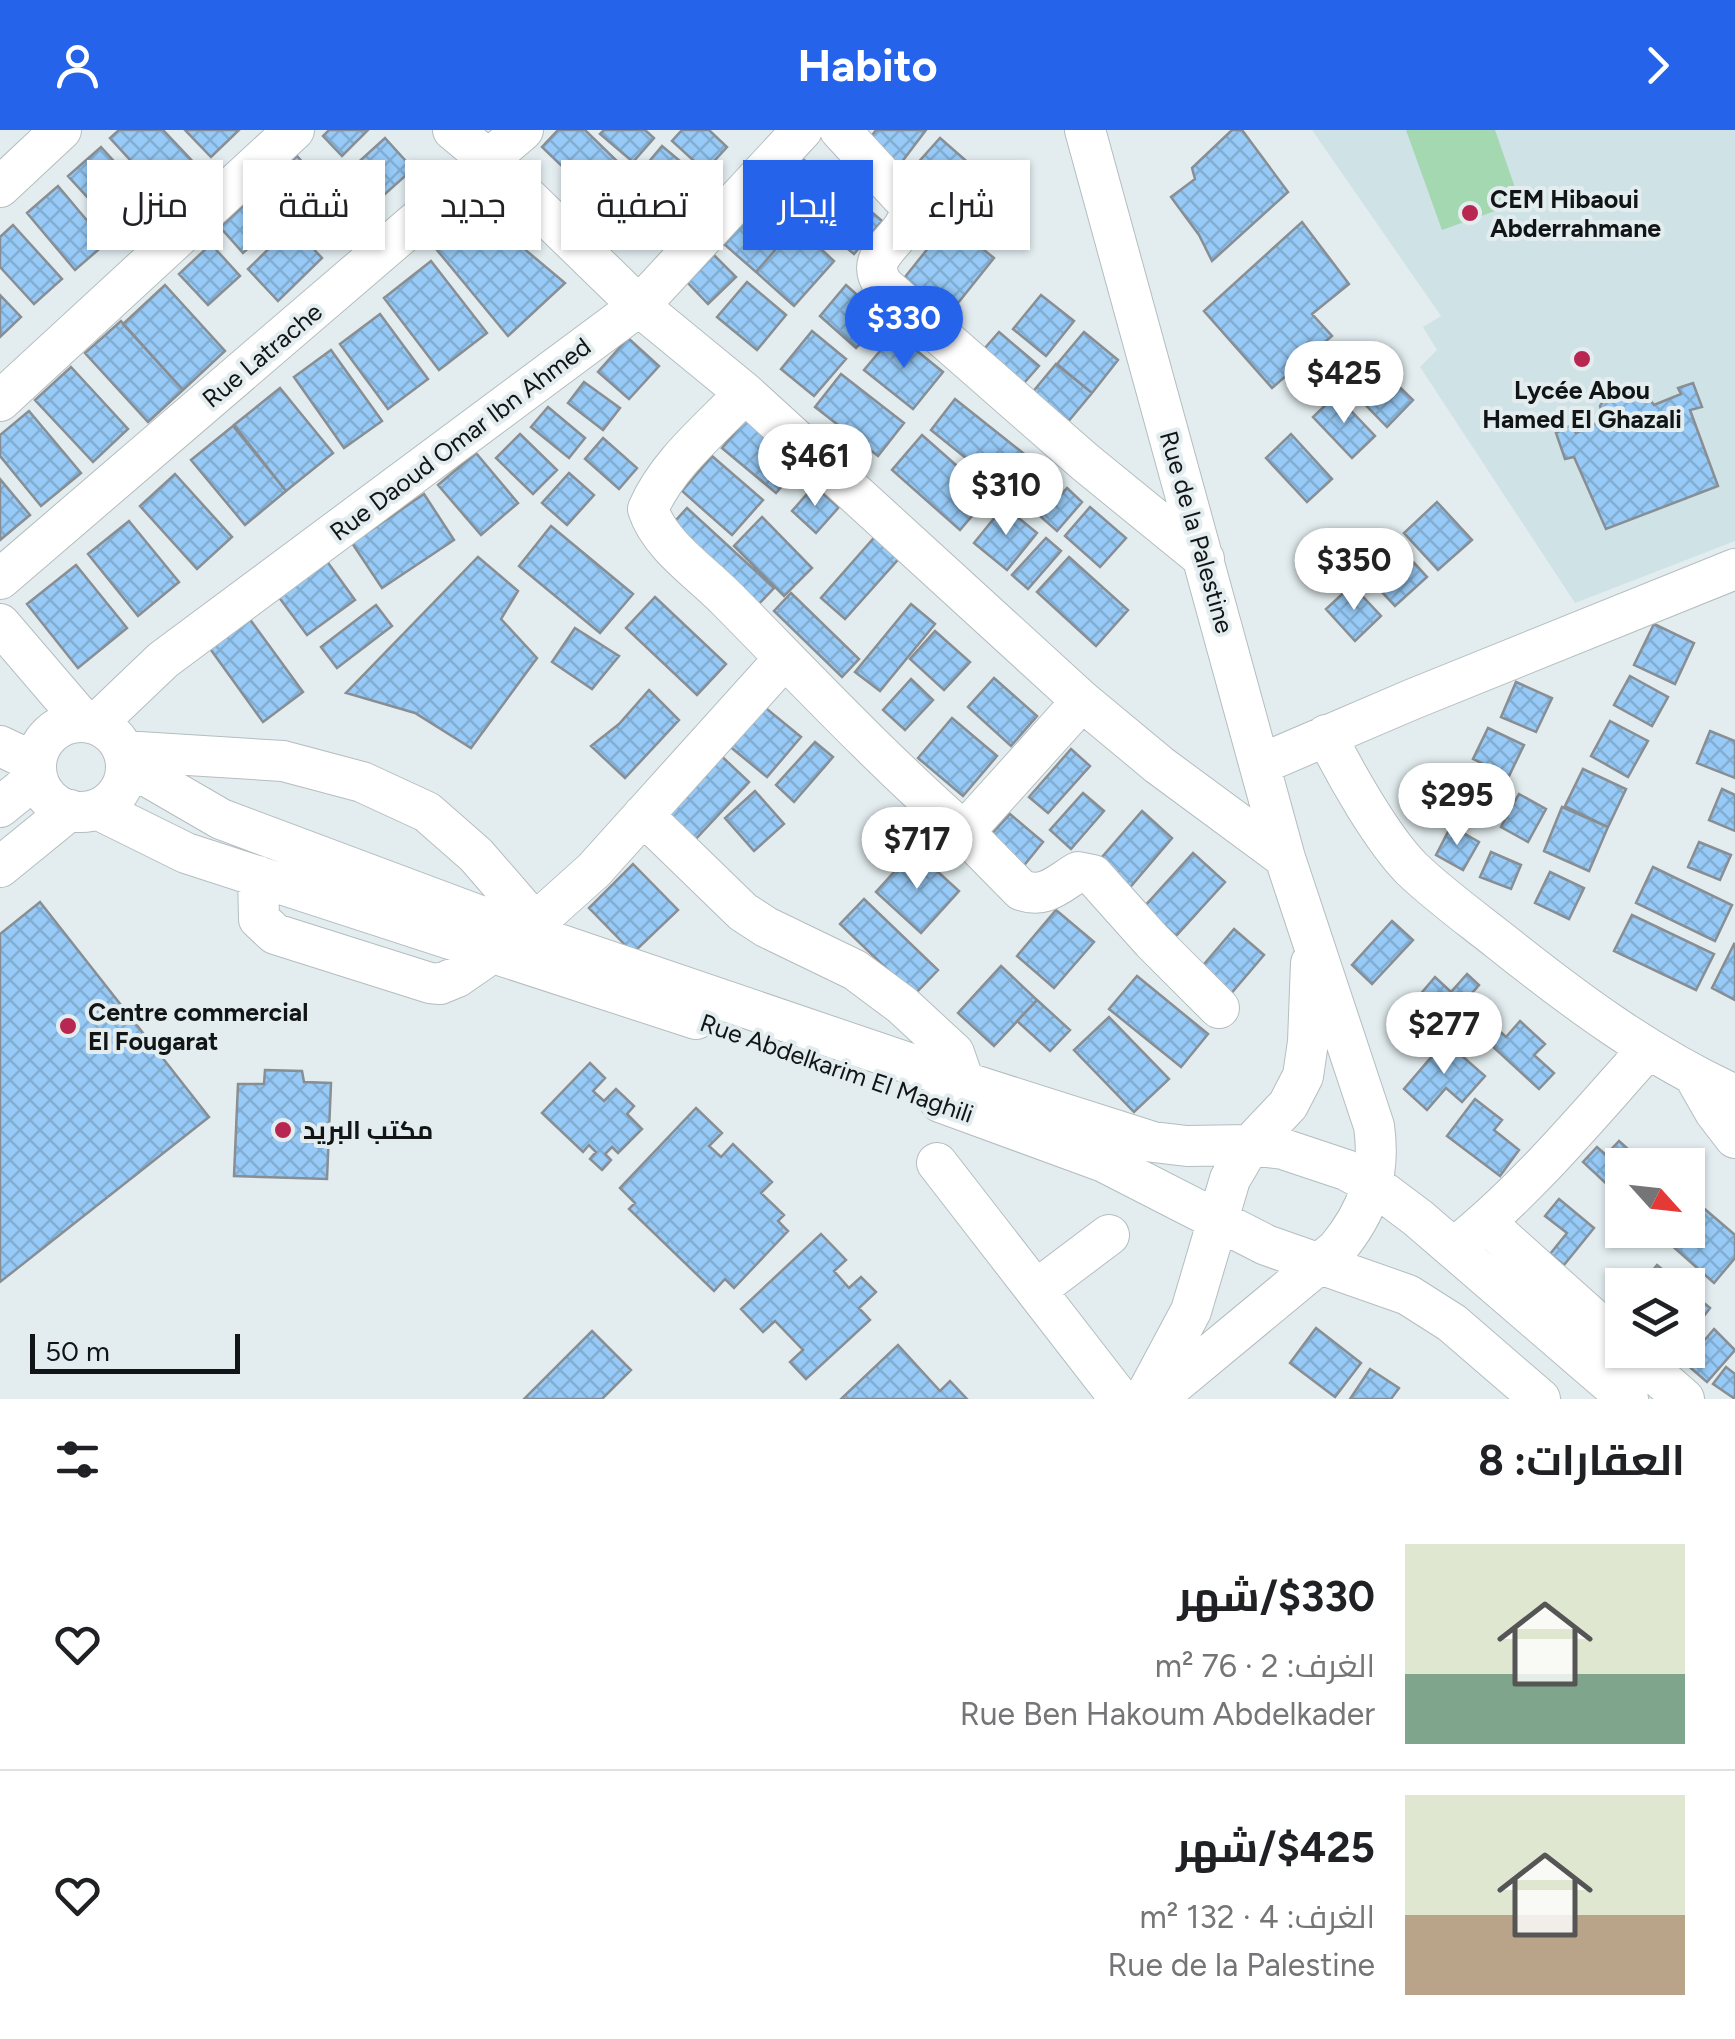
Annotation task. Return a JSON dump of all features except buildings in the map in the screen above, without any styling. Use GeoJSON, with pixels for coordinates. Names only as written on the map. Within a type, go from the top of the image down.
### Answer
{"type":"FeatureCollection","features":[{"type":"Feature","properties":{"kind":"street"},"geometry":{"type":"LineString","coordinates":[[0,186],[61,130]]}},
{"type":"Feature","properties":{"kind":"street"},"geometry":{"type":"LineString","coordinates":[[0,400],[294,130]]}},
{"type":"Feature","properties":{"kind":"street"},"geometry":{"type":"LineString","coordinates":[[453,130],[489,160]]}},
{"type":"Feature","properties":{"kind":"street","name":"Rue Latrache"},"geometry":{"type":"LineString","coordinates":[[491,160],[523,130]]}},
{"type":"Feature","properties":{"kind":"street","name":"Rue Daoud Omar Ibn Ahmed"},"geometry":{"type":"LineString","coordinates":[[107,740],[163,660],[639,306],[802,130]]}},
{"type":"Feature","properties":{"kind":"street"},"geometry":{"type":"LineString","coordinates":[[840,130],[910,206],[906,226],[875,266],[875,274],[884,286],[1085,462],[1204,559]]}},
{"type":"Feature","properties":{"kind":"street","name":"Rue de la Palestine"},"geometry":{"type":"LineString","coordinates":[[1085,130],[1285,858],[1374,1126],[1378,1165],[1374,1185]]}},
{"type":"Feature","properties":{"kind":"street"},"geometry":{"type":"LineString","coordinates":[[541,211],[639,306],[745,394],[1082,701],[1159,765],[1285,858]]}},
{"type":"Feature","properties":{"kind":"street","name":"Rue Latrache"},"geometry":{"type":"LineString","coordinates":[[0,579],[405,234]]}},
{"type":"Feature","properties":{"kind":"street"},"geometry":{"type":"LineString","coordinates":[[745,394],[669,472],[648,509],[654,530],[894,770],[964,832],[1021,890],[1043,894],[1078,872],[1093,875],[1218,1008]]}},
{"type":"Feature","properties":{"kind":"street"},"geometry":{"type":"LineString","coordinates":[[1261,764],[1326,734],[1735,570]]}},
{"type":"Feature","properties":{"kind":"street"},"geometry":{"type":"LineString","coordinates":[[0,624],[107,740],[221,818],[964,1082],[1153,1142],[1250,1145],[1316,1158],[1374,1185],[1454,1248],[1628,1399]]}},
{"type":"Feature","properties":{"kind":"street"},"geometry":{"type":"LineString","coordinates":[[488,952],[529,927],[594,870],[785,658]]}},
{"type":"Feature","properties":{"kind":"street"},"geometry":{"type":"LineString","coordinates":[[964,832],[1082,701]]}},
{"type":"Feature","properties":{"kind":"street"},"geometry":{"type":"LineString","coordinates":[[83,810],[48,798],[36,770],[39,749],[57,728],[107,740],[284,762],[362,782],[427,812],[476,855],[529,927]]}},
{"type":"Feature","properties":{"kind":"street"},"geometry":{"type":"LineString","coordinates":[[1326,734],[1343,769],[1410,867],[1564,992],[1648,1049],[1735,1096]]}},
{"type":"Feature","properties":{"kind":"street"},"geometry":{"type":"LineString","coordinates":[[0,867],[83,810],[118,792],[107,740]]}},
{"type":"Feature","properties":{"kind":"street"},"geometry":{"type":"LineString","coordinates":[[0,746],[36,770]]}},
{"type":"Feature","properties":{"kind":"street"},"geometry":{"type":"LineString","coordinates":[[0,807],[36,770]]}},
{"type":"Feature","properties":{"kind":"street","name":"Rue Abdelkarim El Maghili"},"geometry":{"type":"LineString","coordinates":[[83,810],[186,853],[798,1052],[1071,1149],[1142,1179],[1266,1245],[1384,1285],[1428,1306],[1540,1399]]}},
{"type":"Feature","properties":{"kind":"street"},"geometry":{"type":"LineString","coordinates":[[643,815],[743,912],[855,970],[902,1004],[954,1053],[964,1082]]}},
{"type":"Feature","properties":{"kind":"street"},"geometry":{"type":"LineString","coordinates":[[1144,1399],[1191,1311],[1230,1179],[1250,1145],[1288,1105],[1302,1076],[1308,1042],[1312,934]]}},
{"type":"Feature","properties":{"kind":"street"},"geometry":{"type":"LineString","coordinates":[[1454,1248],[1533,1177],[1648,1049]]}},
{"type":"Feature","properties":{"kind":"street"},"geometry":{"type":"LineString","coordinates":[[1696,1077],[1735,1138]]}},
{"type":"Feature","properties":{"kind":"street"},"geometry":{"type":"LineString","coordinates":[[937,1163],[1120,1399]]}},
{"type":"Feature","properties":{"kind":"street"},"geometry":{"type":"LineString","coordinates":[[1156,1399],[1323,1263],[1359,1221],[1374,1185]]}},
{"type":"Feature","properties":{"kind":"street"},"geometry":{"type":"LineString","coordinates":[[1486,1222],[1605,1330]]}},
{"type":"Feature","properties":{"kind":"street"},"geometry":{"type":"LineString","coordinates":[[1036,1290],[1109,1235]]}},
{"type":"Feature","properties":{"kind":"street"},"geometry":{"type":"LineString","coordinates":[[1649,1368],[1684,1399]]}},
{"type":"Feature","properties":{"kind":"shaded area","name":"Lycée Abou Hamed El Ghazali"},"geometry":{"type":"Polygon","coordinates":[[[1312,130],[1735,130],[1735,541],[1575,603],[1420,367],[1437,350],[1423,327],[1441,316],[1312,130]]]}},
{"type":"Feature","properties":{"kind":"green space"},"geometry":{"type":"Polygon","coordinates":[[[1406,130],[1495,130],[1520,202],[1442,230],[1406,130]]]}},
{"type":"Feature","properties":{"kind":"place","name":"CEM Hibaoui Abderrahmane"},"geometry":{"type":"Point","coordinates":[1470,213]}},
{"type":"Feature","properties":{"kind":"place","name":"Lycée Abou Hamed El Ghazali"},"geometry":{"type":"Point","coordinates":[1582,359]}},
{"type":"Feature","properties":{"kind":"place","name":"Centre commercial El Fougarat"},"geometry":{"type":"Point","coordinates":[68,1026]}},
{"type":"Feature","properties":{"kind":"place","name":"مكتب البريد"},"geometry":{"type":"Point","coordinates":[283,1130]}}]}
